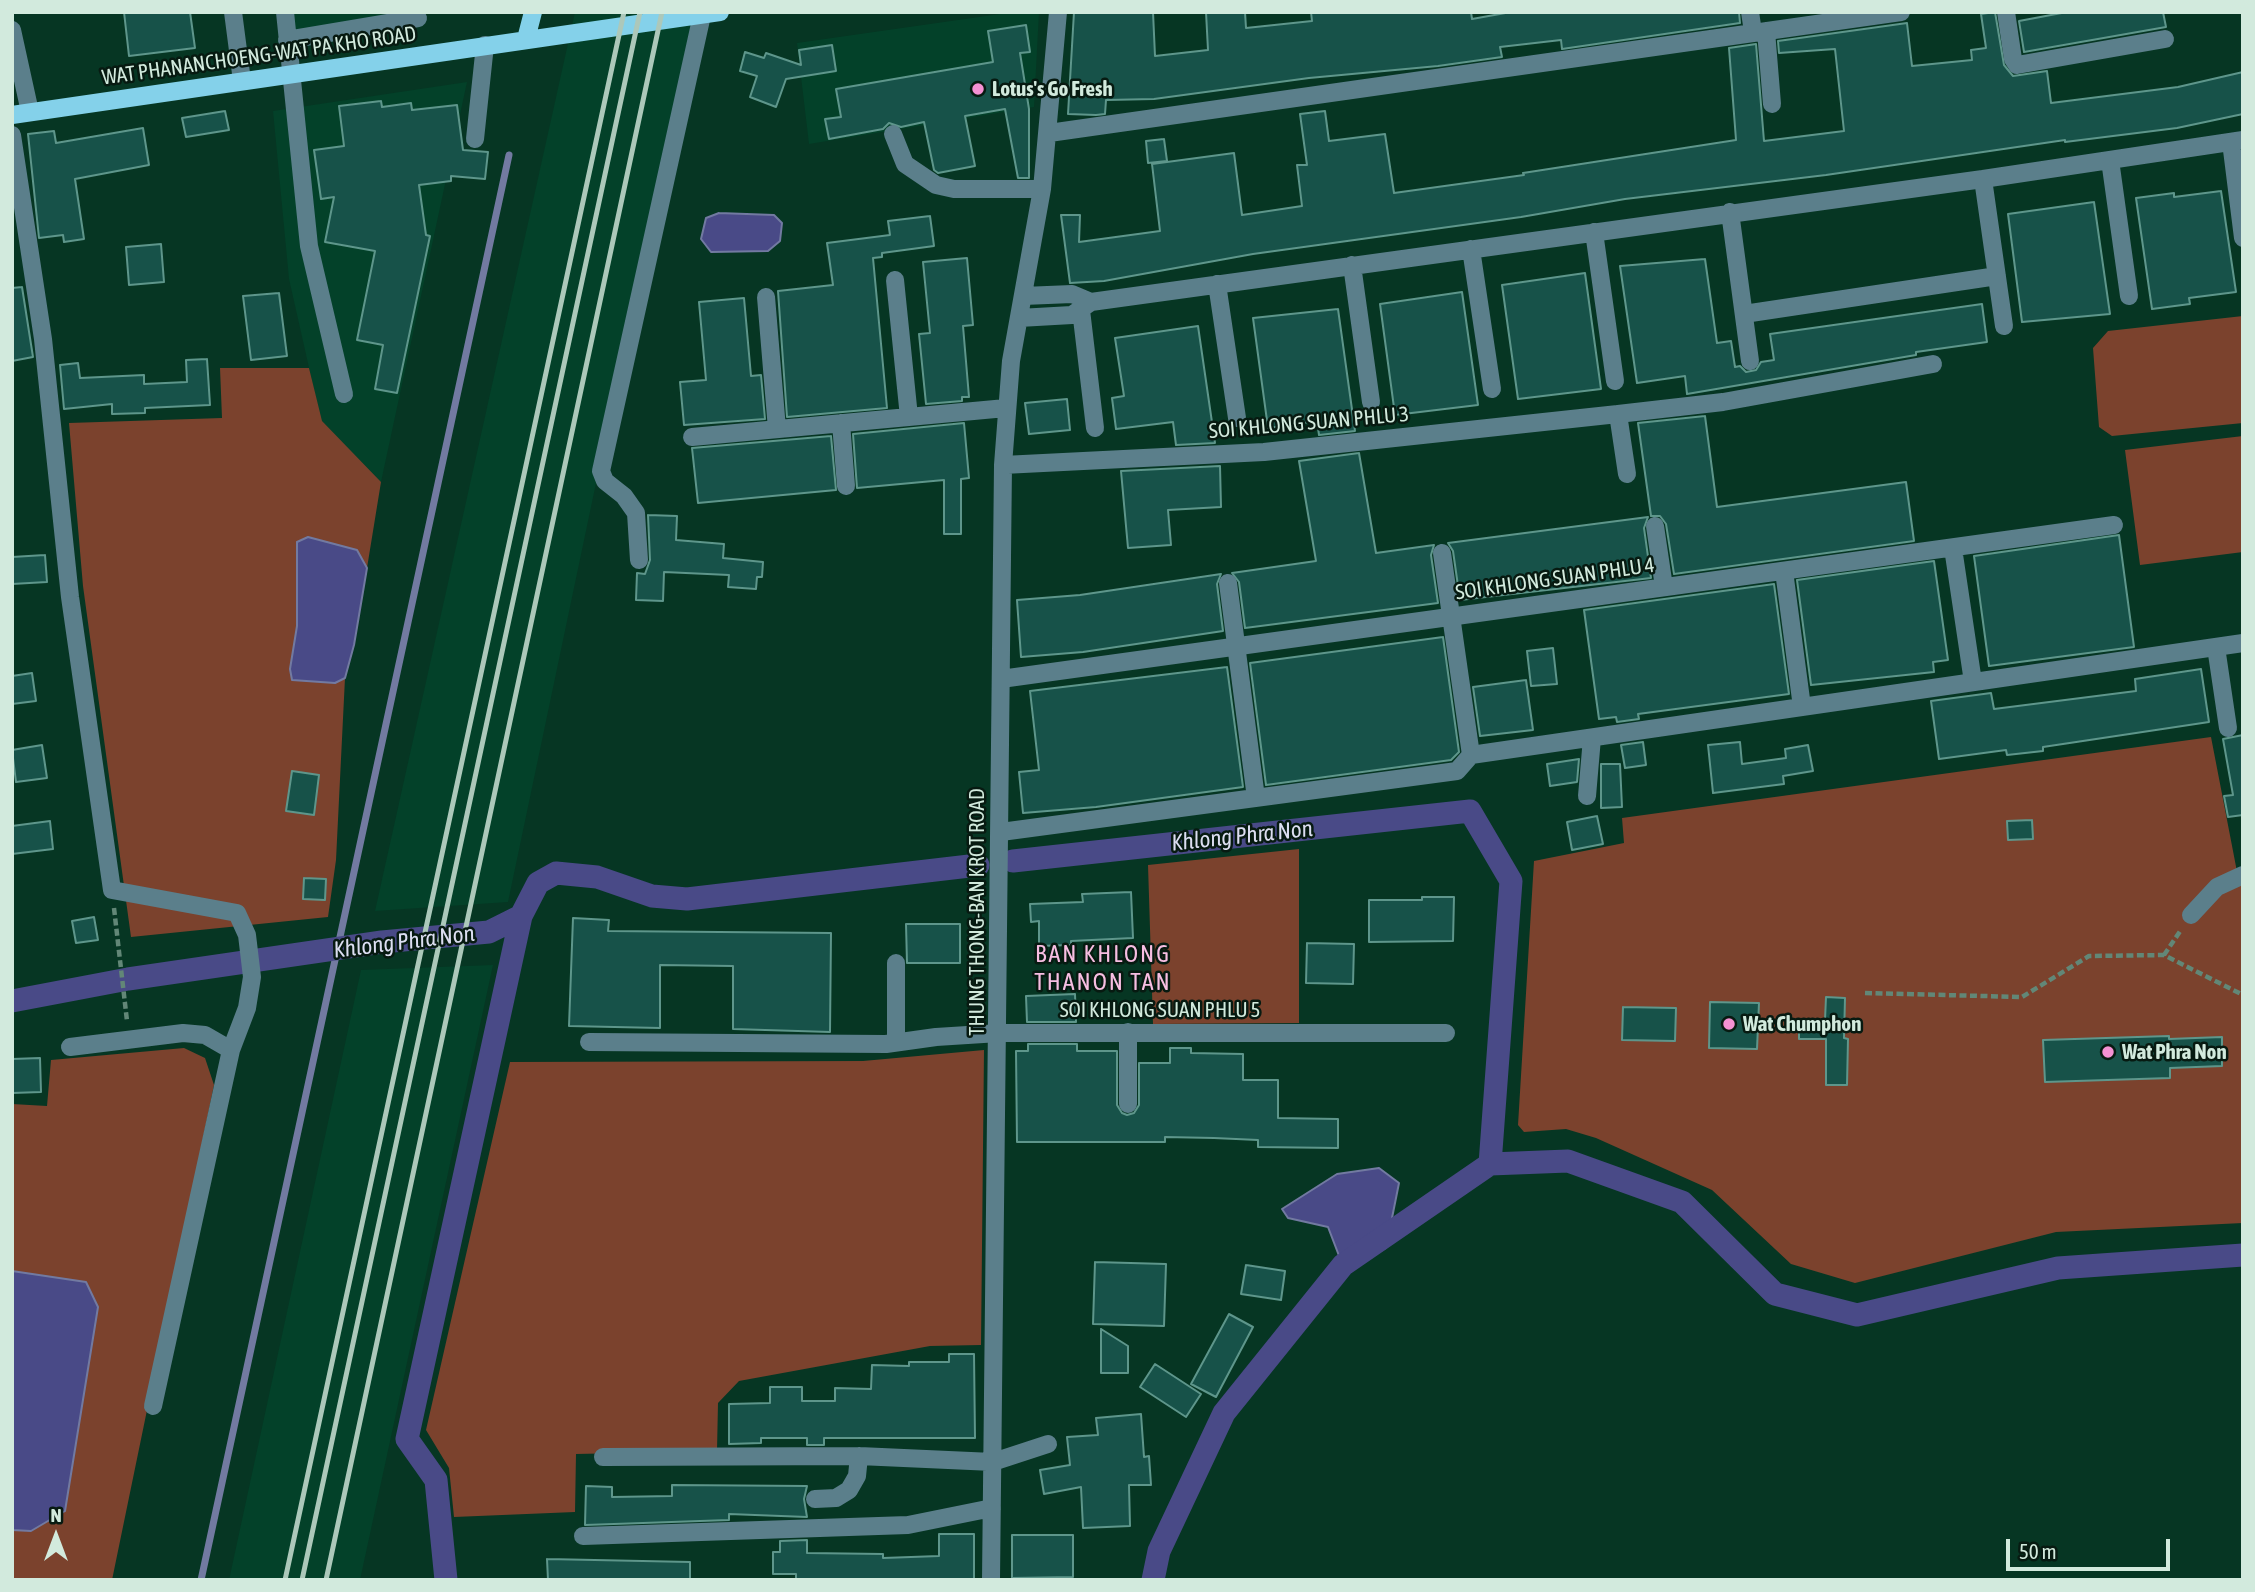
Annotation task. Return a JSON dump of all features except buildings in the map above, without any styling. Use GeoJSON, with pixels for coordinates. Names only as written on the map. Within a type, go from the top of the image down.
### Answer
{"type":"FeatureCollection","features":[{"type":"Feature","properties":{"kind":"main road"},"geometry":{"type":"LineString","coordinates":[[526,39],[533,12]]}},
{"type":"Feature","properties":{"kind":"main road","name":"WAT PHANANCHOENG-WAT PA KHO ROAD"},"geometry":{"type":"LineString","coordinates":[[21,114],[720,12]]}},
{"type":"Feature","properties":{"kind":"street"},"geometry":{"type":"LineString","coordinates":[[233,12],[242,81]]}},
{"type":"Feature","properties":{"kind":"street"},"geometry":{"type":"LineString","coordinates":[[285,12],[309,246],[344,394]]}},
{"type":"Feature","properties":{"kind":"street","name":"THUNG THONG-BAN KROT ROAD"},"geometry":{"type":"LineString","coordinates":[[991,1580],[999,1033],[1003,465],[1006,408],[1049,133],[1058,12]]}},
{"type":"Feature","properties":{"kind":"street"},"geometry":{"type":"LineString","coordinates":[[1751,12],[1759,32],[1772,104]]}},
{"type":"Feature","properties":{"kind":"street"},"geometry":{"type":"LineString","coordinates":[[1049,133],[1901,12]]}},
{"type":"Feature","properties":{"kind":"street"},"geometry":{"type":"LineString","coordinates":[[2006,12],[2013,59],[2017,65],[2165,39]]}},
{"type":"Feature","properties":{"kind":"street"},"geometry":{"type":"LineString","coordinates":[[639,560],[636,513],[624,496],[605,481],[601,471],[702,15]]}},
{"type":"Feature","properties":{"kind":"street"},"geometry":{"type":"LineString","coordinates":[[287,40],[418,18]]}},
{"type":"Feature","properties":{"kind":"street"},"geometry":{"type":"LineString","coordinates":[[12,30],[21,114]]}},
{"type":"Feature","properties":{"kind":"street"},"geometry":{"type":"LineString","coordinates":[[475,139],[485,45]]}},
{"type":"Feature","properties":{"kind":"street"},"geometry":{"type":"LineString","coordinates":[[893,134],[905,164],[936,185],[954,188],[1042,189]]}},
{"type":"Feature","properties":{"kind":"street"},"geometry":{"type":"LineString","coordinates":[[12,135],[43,339],[70,597],[112,890],[237,914],[247,935],[252,977],[247,1008],[231,1050],[153,1406]]}},
{"type":"Feature","properties":{"kind":"street"},"geometry":{"type":"LineString","coordinates":[[1019,318],[1077,305],[1217,284],[1983,179],[2237,141],[2243,237]]}},
{"type":"Feature","properties":{"kind":"street"},"geometry":{"type":"LineString","coordinates":[[2110,160],[2129,296]]}},
{"type":"Feature","properties":{"kind":"street"},"geometry":{"type":"LineString","coordinates":[[1983,179],[2004,326]]}},
{"type":"Feature","properties":{"kind":"street"},"geometry":{"type":"LineString","coordinates":[[1730,212],[1750,361]]}},
{"type":"Feature","properties":{"kind":"street"},"geometry":{"type":"LineString","coordinates":[[1594,232],[1615,381]]}},
{"type":"Feature","properties":{"kind":"street"},"geometry":{"type":"LineString","coordinates":[[1471,249],[1492,389]]}},
{"type":"Feature","properties":{"kind":"street"},"geometry":{"type":"LineString","coordinates":[[1352,265],[1371,402]]}},
{"type":"Feature","properties":{"kind":"street"},"geometry":{"type":"LineString","coordinates":[[1744,314],[1997,276]]}},
{"type":"Feature","properties":{"kind":"street"},"geometry":{"type":"LineString","coordinates":[[895,279],[909,417]]}},
{"type":"Feature","properties":{"kind":"street"},"geometry":{"type":"LineString","coordinates":[[1217,284],[1237,418]]}},
{"type":"Feature","properties":{"kind":"street"},"geometry":{"type":"LineString","coordinates":[[1023,296],[1077,305]]}},
{"type":"Feature","properties":{"kind":"street"},"geometry":{"type":"LineString","coordinates":[[766,297],[777,429]]}},
{"type":"Feature","properties":{"kind":"street"},"geometry":{"type":"LineString","coordinates":[[1077,305],[1095,428]]}},
{"type":"Feature","properties":{"kind":"street","name":"SOI KHLONG SUAN PHLU 3"},"geometry":{"type":"LineString","coordinates":[[1003,465],[1264,452],[1618,414],[1723,402],[1933,364]]}},
{"type":"Feature","properties":{"kind":"street"},"geometry":{"type":"LineString","coordinates":[[692,437],[1006,408]]}},
{"type":"Feature","properties":{"kind":"street"},"geometry":{"type":"LineString","coordinates":[[1618,414],[1627,474]]}},
{"type":"Feature","properties":{"kind":"street"},"geometry":{"type":"LineString","coordinates":[[841,423],[846,486]]}},
{"type":"Feature","properties":{"kind":"street","name":"SOI KHLONG SUAN PHLU 4"},"geometry":{"type":"LineString","coordinates":[[1001,679],[2114,525]]}},
{"type":"Feature","properties":{"kind":"street"},"geometry":{"type":"LineString","coordinates":[[1655,526],[1664,587]]}},
{"type":"Feature","properties":{"kind":"street"},"geometry":{"type":"LineString","coordinates":[[1953,548],[1972,682]]}},
{"type":"Feature","properties":{"kind":"street"},"geometry":{"type":"LineString","coordinates":[[1442,553],[1471,755]]}},
{"type":"Feature","properties":{"kind":"street"},"geometry":{"type":"LineString","coordinates":[[1784,571],[1802,707]]}},
{"type":"Feature","properties":{"kind":"street"},"geometry":{"type":"LineString","coordinates":[[1228,583],[1256,798]]}},
{"type":"Feature","properties":{"kind":"street"},"geometry":{"type":"LineString","coordinates":[[1001,832],[1457,771],[1471,755],[2243,643]]}},
{"type":"Feature","properties":{"kind":"street"},"geometry":{"type":"LineString","coordinates":[[2216,647],[2228,728]]}},
{"type":"Feature","properties":{"kind":"street"},"geometry":{"type":"LineString","coordinates":[[1587,796],[1592,738]]}},
{"type":"Feature","properties":{"kind":"street"},"geometry":{"type":"LineString","coordinates":[[2191,915],[2217,887],[2243,875]]}},
{"type":"Feature","properties":{"kind":"street"},"geometry":{"type":"LineString","coordinates":[[896,963],[896,1042]]}},
{"type":"Feature","properties":{"kind":"street"},"geometry":{"type":"LineString","coordinates":[[1128,1032],[1128,1104]]}},
{"type":"Feature","properties":{"kind":"street"},"geometry":{"type":"LineString","coordinates":[[70,1047],[183,1033],[205,1035],[231,1050]]}},
{"type":"Feature","properties":{"kind":"street","name":"SOI KHLONG SUAN PHLU 5"},"geometry":{"type":"LineString","coordinates":[[589,1042],[886,1044],[999,1033],[1446,1033]]}},
{"type":"Feature","properties":{"kind":"street"},"geometry":{"type":"LineString","coordinates":[[603,1457],[859,1456],[993,1462],[1048,1444]]}},
{"type":"Feature","properties":{"kind":"street"},"geometry":{"type":"LineString","coordinates":[[815,1499],[836,1498],[849,1490],[857,1476],[859,1456]]}},
{"type":"Feature","properties":{"kind":"street"},"geometry":{"type":"LineString","coordinates":[[583,1536],[895,1526],[992,1508]]}},
{"type":"Feature","properties":{"kind":"path"},"geometry":{"type":"LineString","coordinates":[[2164,955],[2191,915]]}},
{"type":"Feature","properties":{"kind":"path"},"geometry":{"type":"LineString","coordinates":[[117,931],[127,1025]]}},
{"type":"Feature","properties":{"kind":"path"},"geometry":{"type":"LineString","coordinates":[[1865,993],[2022,997],[2089,956],[2164,955],[2243,995]]}},
{"type":"Feature","properties":{"kind":"shaded area"},"geometry":{"type":"Polygon","coordinates":[[[277,12],[427,12],[282,32],[277,12]]]}},
{"type":"Feature","properties":{"kind":"shaded area"},"geometry":{"type":"Polygon","coordinates":[[[575,12],[695,12],[508,902],[375,911],[575,12]]]}},
{"type":"Feature","properties":{"kind":"shaded area"},"geometry":{"type":"Polygon","coordinates":[[[1014,12],[1039,12],[1034,107],[809,144],[797,43],[1014,12]]]}},
{"type":"Feature","properties":{"kind":"shaded area"},"geometry":{"type":"Polygon","coordinates":[[[467,82],[381,482],[321,421],[289,279],[273,111],[467,82]]]}},
{"type":"Feature","properties":{"kind":"shaded area"},"geometry":{"type":"Polygon","coordinates":[[[719,213],[774,215],[782,223],[780,241],[768,251],[711,252],[701,239],[706,218],[719,213]]]}},
{"type":"Feature","properties":{"kind":"shaded area"},"geometry":{"type":"Polygon","coordinates":[[[2243,316],[2243,423],[2112,436],[2099,427],[2093,348],[2108,331],[2243,316]]]}},
{"type":"Feature","properties":{"kind":"shaded area"},"geometry":{"type":"Polygon","coordinates":[[[220,368],[309,368],[322,421],[381,482],[367,568],[357,550],[297,626],[290,669],[335,683],[345,678],[336,860],[328,917],[131,937],[83,586],[69,423],[222,418],[220,368]]]}},
{"type":"Feature","properties":{"kind":"shaded area"},"geometry":{"type":"Polygon","coordinates":[[[2243,436],[2243,552],[2140,565],[2125,450],[2243,436]]]}},
{"type":"Feature","properties":{"kind":"shaded area"},"geometry":{"type":"Polygon","coordinates":[[[308,537],[357,550],[367,568],[354,645],[345,678],[335,683],[292,680],[290,669],[297,626],[297,542],[308,537]]]}},
{"type":"Feature","properties":{"kind":"shaded area"},"geometry":{"type":"Polygon","coordinates":[[[2211,737],[2239,882],[2243,882],[2243,1223],[2056,1232],[1855,1283],[1791,1264],[1712,1190],[1596,1138],[1566,1129],[1524,1132],[1518,1125],[1534,861],[1624,843],[1622,818],[2211,737]]]}},
{"type":"Feature","properties":{"kind":"shaded area"},"geometry":{"type":"Polygon","coordinates":[[[1299,849],[1299,1023],[1153,1024],[1148,865],[1299,849]]]}},
{"type":"Feature","properties":{"kind":"shaded area"},"geometry":{"type":"Polygon","coordinates":[[[493,965],[360,1580],[229,1580],[361,970],[493,965]]]}},
{"type":"Feature","properties":{"kind":"shaded area"},"geometry":{"type":"Polygon","coordinates":[[[184,1048],[205,1058],[214,1085],[112,1580],[12,1580],[12,1530],[31,1531],[86,1282],[12,1271],[12,1104],[47,1106],[51,1060],[184,1048]]]}},
{"type":"Feature","properties":{"kind":"shaded area"},"geometry":{"type":"Polygon","coordinates":[[[984,1050],[981,1345],[930,1346],[739,1381],[718,1403],[717,1451],[576,1454],[575,1512],[454,1517],[449,1468],[426,1430],[510,1062],[863,1061],[984,1050]]]}},
{"type":"Feature","properties":{"kind":"shaded area"},"geometry":{"type":"Polygon","coordinates":[[[1379,1168],[1399,1183],[1386,1248],[1355,1266],[1341,1261],[1328,1227],[1288,1218],[1282,1209],[1337,1174],[1379,1168]]]}},
{"type":"Feature","properties":{"kind":"shaded area"},"geometry":{"type":"Polygon","coordinates":[[[12,1271],[86,1282],[98,1307],[65,1511],[31,1531],[12,1530],[12,1271]]]}},
{"type":"Feature","properties":{"kind":"waterway"},"geometry":{"type":"LineString","coordinates":[[201,1580],[509,155]]}},
{"type":"Feature","properties":{"kind":"waterway","name":"Khlong Phra Non"},"geometry":{"type":"LineString","coordinates":[[1013,861],[1470,811],[1511,881],[1490,1164]]}},
{"type":"Feature","properties":{"kind":"waterway","name":"Khlong Phra Non"},"geometry":{"type":"LineString","coordinates":[[12,1001],[128,979],[382,942],[489,932],[521,916],[538,883],[556,873],[597,877],[652,896],[687,899],[978,865]]}},
{"type":"Feature","properties":{"kind":"waterway"},"geometry":{"type":"LineString","coordinates":[[446,1580],[436,1480],[407,1439],[521,916]]}},
{"type":"Feature","properties":{"kind":"waterway"},"geometry":{"type":"LineString","coordinates":[[1153,1580],[1159,1551],[1224,1413],[1343,1265],[1490,1164],[1568,1161],[1682,1202],[1775,1294],[1857,1315],[2058,1268],[2243,1255]]}},
{"type":"Feature","properties":{"kind":"railway"},"geometry":{"type":"LineString","coordinates":[[285,1580],[624,12]]}},
{"type":"Feature","properties":{"kind":"railway"},"geometry":{"type":"LineString","coordinates":[[302,1580],[640,12]]}},
{"type":"Feature","properties":{"kind":"railway"},"geometry":{"type":"LineString","coordinates":[[326,1580],[662,12]]}},
{"type":"Feature","properties":{"kind":"place","name":"Lotus's Go Fresh"},"geometry":{"type":"Point","coordinates":[978,89]}},
{"type":"Feature","properties":{"kind":"place","name":"Wat Chumphon"},"geometry":{"type":"Point","coordinates":[1729,1024]}},
{"type":"Feature","properties":{"kind":"place","name":"Wat Phra Non"},"geometry":{"type":"Point","coordinates":[2108,1052]}},
{"type":"Feature","properties":{"kind":"district","name":"BAN KHLONG THANON TAN"},"geometry":{"type":"Point","coordinates":[1103,968]}}]}
